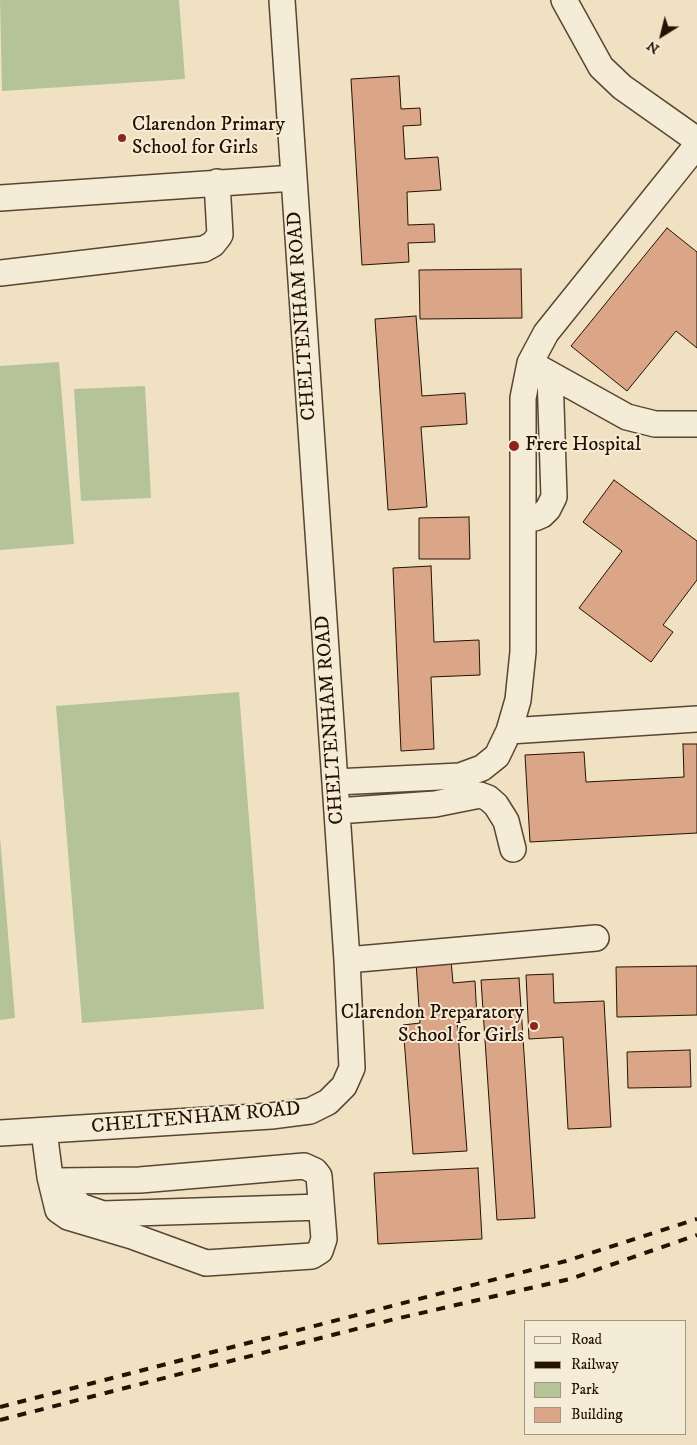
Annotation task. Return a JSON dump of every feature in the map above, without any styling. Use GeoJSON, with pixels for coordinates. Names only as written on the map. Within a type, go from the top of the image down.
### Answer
{"type":"FeatureCollection","features":[{"type":"Feature","properties":{"kind":"street","name":"CHELTENHAM ROAD"},"geometry":{"type":"LineString","coordinates":[[0,1133],[271,1116],[310,1110],[328,1102],[344,1086],[352,1068],[347,960],[282,0]]}},
{"type":"Feature","properties":{"kind":"street"},"geometry":{"type":"LineString","coordinates":[[564,0],[601,67],[622,87],[697,140]]}},
{"type":"Feature","properties":{"kind":"street"},"geometry":{"type":"LineString","coordinates":[[335,782],[460,776],[482,768],[497,756],[509,731],[518,700],[523,652],[523,398],[540,369],[546,333],[697,145]]}},
{"type":"Feature","properties":{"kind":"street"},"geometry":{"type":"LineString","coordinates":[[0,198],[294,178]]}},
{"type":"Feature","properties":{"kind":"street"},"geometry":{"type":"LineString","coordinates":[[0,273],[204,249],[213,244],[220,235],[217,182]]}},
{"type":"Feature","properties":{"kind":"street"},"geometry":{"type":"LineString","coordinates":[[540,369],[627,417],[656,424],[697,424]]}},
{"type":"Feature","properties":{"kind":"street"},"geometry":{"type":"LineString","coordinates":[[509,731],[697,719]]}},
{"type":"Feature","properties":{"kind":"street"},"geometry":{"type":"LineString","coordinates":[[337,811],[435,804],[480,795],[488,798],[496,805],[506,821],[513,849]]}},
{"type":"Feature","properties":{"kind":"street"},"geometry":{"type":"LineString","coordinates":[[347,960],[596,938]]}},
{"type":"Feature","properties":{"kind":"street"},"geometry":{"type":"LineString","coordinates":[[44,1131],[60,1179],[74,1200],[80,1206],[103,1214],[321,1206]]}},
{"type":"Feature","properties":{"kind":"street"},"geometry":{"type":"LineString","coordinates":[[304,1166],[315,1171],[319,1176],[324,1239],[320,1251],[312,1256],[206,1263],[132,1236],[68,1217],[58,1210],[60,1179],[140,1180],[304,1166]]}},
{"type":"Feature","properties":{"kind":"green space"},"geometry":{"type":"Polygon","coordinates":[[[0,0],[179,0],[185,79],[2,91],[0,0]]]}},
{"type":"Feature","properties":{"kind":"green space"},"geometry":{"type":"Polygon","coordinates":[[[59,362],[74,544],[0,550],[0,366],[59,362]]]}},
{"type":"Feature","properties":{"kind":"green space"},"geometry":{"type":"Polygon","coordinates":[[[145,386],[151,498],[81,501],[74,389],[145,386]]]}},
{"type":"Feature","properties":{"kind":"green space"},"geometry":{"type":"Polygon","coordinates":[[[239,692],[264,1009],[82,1023],[56,706],[239,692]]]}},
{"type":"Feature","properties":{"kind":"green space"},"geometry":{"type":"Polygon","coordinates":[[[0,837],[15,1018],[0,1020],[0,837]]]}},
{"type":"Feature","properties":{"kind":"building"},"geometry":{"type":"Polygon","coordinates":[[[399,76],[401,109],[420,108],[421,125],[403,126],[405,159],[438,157],[441,190],[407,192],[408,225],[434,224],[435,242],[408,243],[409,262],[362,265],[351,79],[399,76]]]}},
{"type":"Feature","properties":{"kind":"building"},"geometry":{"type":"Polygon","coordinates":[[[667,228],[697,252],[697,348],[676,331],[627,391],[571,346],[667,228]]]}},
{"type":"Feature","properties":{"kind":"building"},"geometry":{"type":"Polygon","coordinates":[[[521,269],[522,318],[420,319],[419,270],[521,269]]]}},
{"type":"Feature","properties":{"kind":"building"},"geometry":{"type":"Polygon","coordinates":[[[416,316],[422,396],[465,393],[467,424],[421,427],[427,507],[388,510],[375,319],[416,316]]]}},
{"type":"Feature","properties":{"kind":"building"},"geometry":{"type":"Polygon","coordinates":[[[614,480],[697,541],[697,580],[663,625],[673,632],[651,662],[579,608],[622,551],[583,522],[614,480]]]}},
{"type":"Feature","properties":{"kind":"building"},"geometry":{"type":"Polygon","coordinates":[[[469,517],[470,559],[419,559],[419,518],[469,517]]]}},
{"type":"Feature","properties":{"kind":"building"},"geometry":{"type":"Polygon","coordinates":[[[431,566],[434,642],[479,640],[480,675],[431,677],[434,749],[401,751],[393,568],[431,566]]]}},
{"type":"Feature","properties":{"kind":"building"},"geometry":{"type":"Polygon","coordinates":[[[683,744],[697,744],[697,833],[530,842],[525,755],[584,752],[586,782],[684,777],[683,744]]]}},
{"type":"Feature","properties":{"kind":"building"},"geometry":{"type":"Polygon","coordinates":[[[451,960],[453,983],[475,981],[477,1019],[457,1020],[467,1151],[413,1154],[403,1025],[420,1023],[416,962],[451,960]]]}},
{"type":"Feature","properties":{"kind":"building"},"geometry":{"type":"Polygon","coordinates":[[[697,966],[697,1015],[617,1017],[616,967],[697,966]]]}},
{"type":"Feature","properties":{"kind":"building"},"geometry":{"type":"Polygon","coordinates":[[[553,974],[554,1003],[604,1001],[611,1127],[568,1129],[563,1037],[529,1039],[526,975],[553,974]]]}},
{"type":"Feature","properties":{"kind":"building"},"geometry":{"type":"Polygon","coordinates":[[[519,978],[535,1218],[497,1220],[481,980],[519,978]]]}},
{"type":"Feature","properties":{"kind":"building"},"geometry":{"type":"Polygon","coordinates":[[[690,1050],[691,1087],[628,1088],[627,1052],[690,1050]]]}},
{"type":"Feature","properties":{"kind":"building"},"geometry":{"type":"Polygon","coordinates":[[[478,1168],[482,1239],[378,1244],[374,1173],[478,1168]]]}},
{"type":"Feature","properties":{"kind":"railway"},"geometry":{"type":"LineString","coordinates":[[0,1407],[566,1261],[697,1219]]}},
{"type":"Feature","properties":{"kind":"railway"},"geometry":{"type":"LineString","coordinates":[[0,1420],[395,1319],[570,1279],[697,1235]]}},
{"type":"Feature","properties":{"kind":"place","name":"Clarendon Primary School for Girls"},"geometry":{"type":"Point","coordinates":[122,138]}},
{"type":"Feature","properties":{"kind":"place","name":"Frere Hospital"},"geometry":{"type":"Point","coordinates":[514,446]}},
{"type":"Feature","properties":{"kind":"place","name":"Clarendon Preparatory School for Girls"},"geometry":{"type":"Point","coordinates":[534,1026]}}]}
